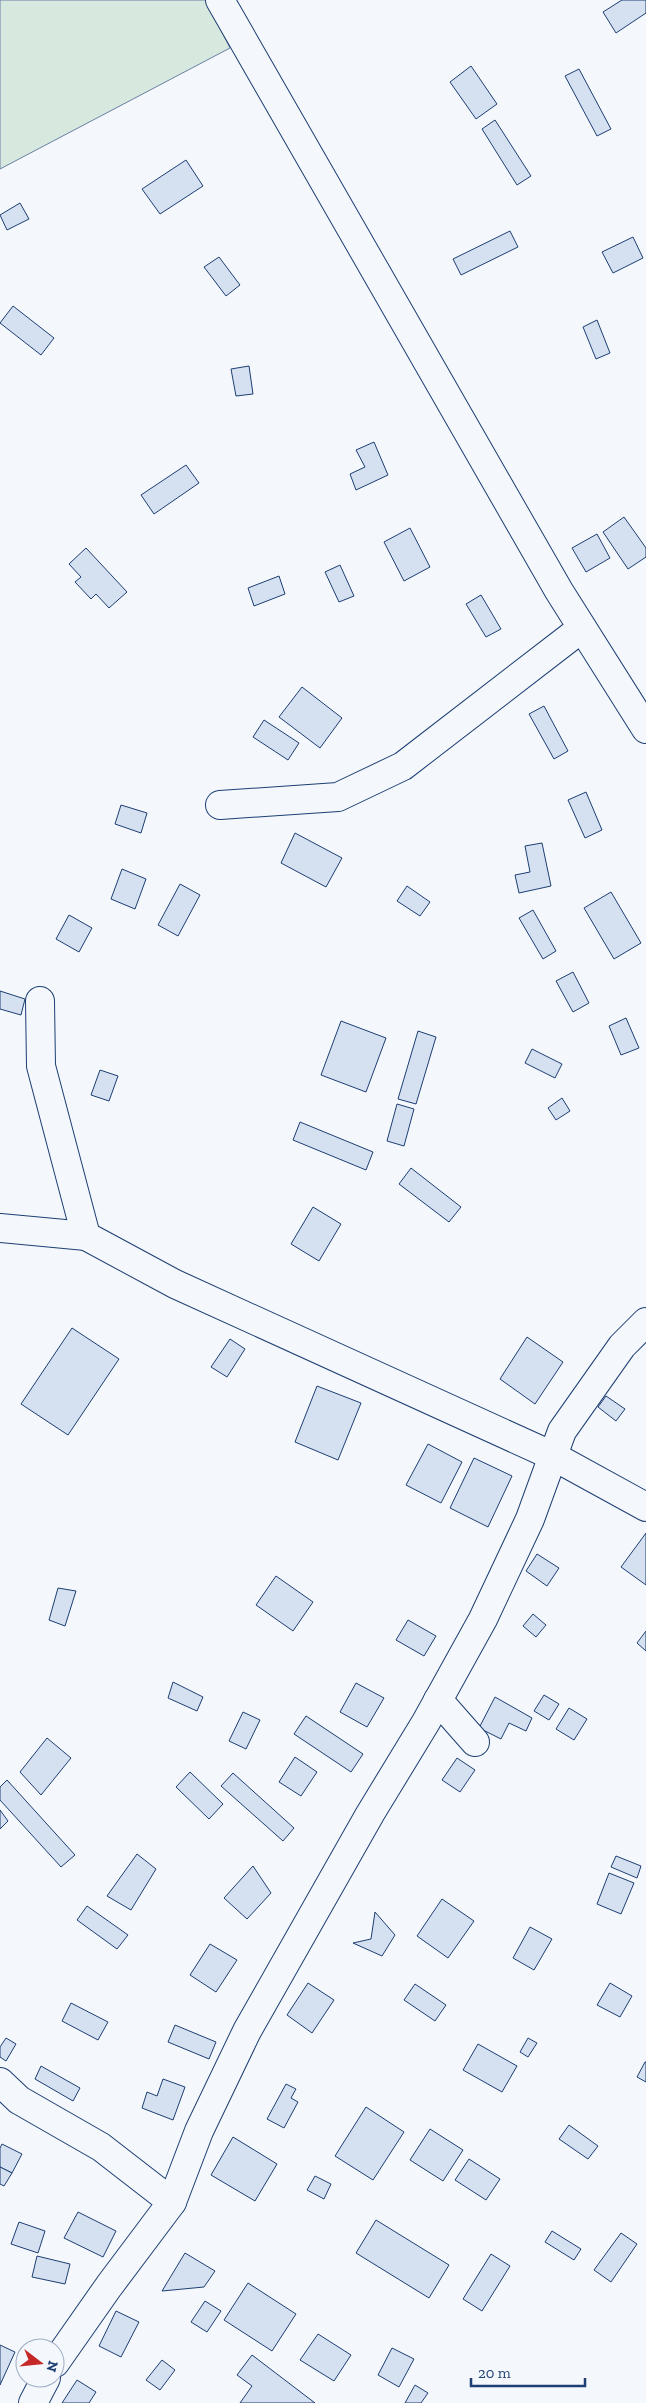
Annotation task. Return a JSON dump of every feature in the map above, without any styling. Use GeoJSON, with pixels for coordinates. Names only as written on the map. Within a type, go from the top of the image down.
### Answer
{"type":"FeatureCollection","features":[{"type":"Feature","properties":{"kind":"street"},"geometry":{"type":"LineString","coordinates":[[220,0],[554,583],[646,729]]}},
{"type":"Feature","properties":{"kind":"street"},"geometry":{"type":"LineString","coordinates":[[220,804],[338,797],[403,766],[582,628]]}},
{"type":"Feature","properties":{"kind":"street"},"geometry":{"type":"LineString","coordinates":[[40,1002],[41,1066],[86,1236]]}},
{"type":"Feature","properties":{"kind":"street"},"geometry":{"type":"LineString","coordinates":[[0,1228],[86,1236],[175,1284],[553,1456],[646,1507]]}},
{"type":"Feature","properties":{"kind":"street"},"geometry":{"type":"LineString","coordinates":[[65,2349],[172,2202],[199,2131],[247,2031],[438,1700],[487,1611],[530,1519],[562,1431],[622,1346],[646,1322]]}},
{"type":"Feature","properties":{"kind":"street"},"geometry":{"type":"LineString","coordinates":[[438,1700],[475,1742]]}},
{"type":"Feature","properties":{"kind":"street"},"geometry":{"type":"LineString","coordinates":[[0,2082],[19,2100],[101,2147],[172,2202]]}},
{"type":"Feature","properties":{"kind":"street"},"geometry":{"type":"LineString","coordinates":[[33,2403],[41,2388]]}},
{"type":"Feature","properties":{"kind":"shaded area"},"geometry":{"type":"Polygon","coordinates":[[[0,0],[206,0],[230,48],[0,169],[0,0]]]}},
{"type":"Feature","properties":{"kind":"building"},"geometry":{"type":"Polygon","coordinates":[[[622,0],[646,0],[646,13],[616,33],[603,12],[622,0]]]}},
{"type":"Feature","properties":{"kind":"building"},"geometry":{"type":"Polygon","coordinates":[[[471,66],[497,104],[476,119],[450,82],[471,66]]]}},
{"type":"Feature","properties":{"kind":"building"},"geometry":{"type":"Polygon","coordinates":[[[579,69],[611,129],[597,136],[565,76],[579,69]]]}},
{"type":"Feature","properties":{"kind":"building"},"geometry":{"type":"Polygon","coordinates":[[[495,120],[531,176],[517,185],[482,129],[495,120]]]}},
{"type":"Feature","properties":{"kind":"building"},"geometry":{"type":"Polygon","coordinates":[[[186,160],[203,186],[160,214],[142,189],[186,160]]]}},
{"type":"Feature","properties":{"kind":"building"},"geometry":{"type":"Polygon","coordinates":[[[20,203],[29,219],[7,230],[0,215],[20,203]]]}},
{"type":"Feature","properties":{"kind":"building"},"geometry":{"type":"Polygon","coordinates":[[[510,231],[518,247],[461,275],[453,259],[510,231]]]}},
{"type":"Feature","properties":{"kind":"building"},"geometry":{"type":"Polygon","coordinates":[[[633,237],[643,258],[613,273],[602,252],[633,237]]]}},
{"type":"Feature","properties":{"kind":"building"},"geometry":{"type":"Polygon","coordinates":[[[219,257],[240,285],[226,296],[204,267],[219,257]]]}},
{"type":"Feature","properties":{"kind":"building"},"geometry":{"type":"Polygon","coordinates":[[[13,306],[54,338],[41,355],[0,323],[13,306]]]}},
{"type":"Feature","properties":{"kind":"building"},"geometry":{"type":"Polygon","coordinates":[[[597,320],[610,353],[596,359],[583,327],[597,320]]]}},
{"type":"Feature","properties":{"kind":"building"},"geometry":{"type":"Polygon","coordinates":[[[249,366],[253,394],[236,396],[231,369],[249,366]]]}},
{"type":"Feature","properties":{"kind":"building"},"geometry":{"type":"Polygon","coordinates":[[[374,442],[388,475],[356,490],[350,474],[365,467],[356,450],[374,442]]]}},
{"type":"Feature","properties":{"kind":"building"},"geometry":{"type":"Polygon","coordinates":[[[186,465],[199,483],[154,514],[141,495],[186,465]]]}},
{"type":"Feature","properties":{"kind":"building"},"geometry":{"type":"Polygon","coordinates":[[[624,517],[646,548],[646,557],[628,569],[603,532],[624,517]]]}},
{"type":"Feature","properties":{"kind":"building"},"geometry":{"type":"Polygon","coordinates":[[[410,528],[430,567],[404,581],[384,542],[410,528]]]}},
{"type":"Feature","properties":{"kind":"building"},"geometry":{"type":"Polygon","coordinates":[[[597,534],[610,558],[586,572],[572,548],[597,534]]]}},
{"type":"Feature","properties":{"kind":"building"},"geometry":{"type":"Polygon","coordinates":[[[86,548],[127,592],[109,608],[96,594],[91,599],[75,582],[81,577],[69,564],[86,548]]]}},
{"type":"Feature","properties":{"kind":"building"},"geometry":{"type":"Polygon","coordinates":[[[340,565],[354,596],[339,602],[325,572],[340,565]]]}},
{"type":"Feature","properties":{"kind":"building"},"geometry":{"type":"Polygon","coordinates":[[[279,576],[285,594],[254,606],[248,588],[279,576]]]}},
{"type":"Feature","properties":{"kind":"building"},"geometry":{"type":"Polygon","coordinates":[[[481,595],[501,629],[486,637],[466,604],[481,595]]]}},
{"type":"Feature","properties":{"kind":"building"},"geometry":{"type":"Polygon","coordinates":[[[302,687],[342,718],[320,748],[279,717],[302,687]]]}},
{"type":"Feature","properties":{"kind":"building"},"geometry":{"type":"Polygon","coordinates":[[[544,706],[568,751],[554,759],[529,714],[544,706]]]}},
{"type":"Feature","properties":{"kind":"building"},"geometry":{"type":"Polygon","coordinates":[[[264,720],[299,743],[288,760],[253,737],[264,720]]]}},
{"type":"Feature","properties":{"kind":"building"},"geometry":{"type":"Polygon","coordinates":[[[586,792],[602,830],[585,838],[568,800],[586,792]]]}},
{"type":"Feature","properties":{"kind":"building"},"geometry":{"type":"Polygon","coordinates":[[[121,805],[147,813],[141,833],[115,824],[121,805]]]}},
{"type":"Feature","properties":{"kind":"building"},"geometry":{"type":"Polygon","coordinates":[[[295,833],[342,858],[326,887],[281,863],[295,833]]]}},
{"type":"Feature","properties":{"kind":"building"},"geometry":{"type":"Polygon","coordinates":[[[542,843],[551,886],[519,893],[515,875],[530,872],[525,846],[542,843]]]}},
{"type":"Feature","properties":{"kind":"building"},"geometry":{"type":"Polygon","coordinates":[[[122,869],[146,879],[135,909],[111,899],[122,869]]]}},
{"type":"Feature","properties":{"kind":"building"},"geometry":{"type":"Polygon","coordinates":[[[180,884],[200,895],[178,936],[158,925],[180,884]]]}},
{"type":"Feature","properties":{"kind":"building"},"geometry":{"type":"Polygon","coordinates":[[[407,886],[430,902],[420,916],[397,901],[407,886]]]}},
{"type":"Feature","properties":{"kind":"building"},"geometry":{"type":"Polygon","coordinates":[[[611,892],[641,943],[614,959],[584,908],[611,892]]]}},
{"type":"Feature","properties":{"kind":"building"},"geometry":{"type":"Polygon","coordinates":[[[533,910],[556,951],[543,959],[519,918],[533,910]]]}},
{"type":"Feature","properties":{"kind":"building"},"geometry":{"type":"Polygon","coordinates":[[[69,915],[92,928],[79,952],[56,939],[69,915]]]}},
{"type":"Feature","properties":{"kind":"building"},"geometry":{"type":"Polygon","coordinates":[[[573,972],[589,1003],[573,1012],[556,981],[573,972]]]}},
{"type":"Feature","properties":{"kind":"building"},"geometry":{"type":"Polygon","coordinates":[[[0,991],[25,999],[21,1015],[0,1009],[0,991]]]}},
{"type":"Feature","properties":{"kind":"building"},"geometry":{"type":"Polygon","coordinates":[[[626,1018],[639,1048],[621,1055],[609,1026],[626,1018]]]}},
{"type":"Feature","properties":{"kind":"building"},"geometry":{"type":"Polygon","coordinates":[[[341,1021],[386,1038],[366,1092],[321,1075],[341,1021]]]}},
{"type":"Feature","properties":{"kind":"building"},"geometry":{"type":"Polygon","coordinates":[[[418,1031],[436,1037],[416,1104],[398,1099],[418,1031]]]}},
{"type":"Feature","properties":{"kind":"building"},"geometry":{"type":"Polygon","coordinates":[[[532,1049],[562,1064],[555,1078],[525,1063],[532,1049]]]}},
{"type":"Feature","properties":{"kind":"building"},"geometry":{"type":"Polygon","coordinates":[[[100,1070],[118,1076],[109,1101],[91,1095],[100,1070]]]}},
{"type":"Feature","properties":{"kind":"building"},"geometry":{"type":"Polygon","coordinates":[[[562,1098],[570,1111],[556,1120],[548,1108],[562,1098]]]}},
{"type":"Feature","properties":{"kind":"building"},"geometry":{"type":"Polygon","coordinates":[[[397,1104],[414,1109],[404,1146],[387,1141],[397,1104]]]}},
{"type":"Feature","properties":{"kind":"building"},"geometry":{"type":"Polygon","coordinates":[[[300,1122],[373,1152],[366,1170],[293,1140],[300,1122]]]}},
{"type":"Feature","properties":{"kind":"building"},"geometry":{"type":"Polygon","coordinates":[[[411,1168],[461,1207],[449,1222],[399,1184],[411,1168]]]}},
{"type":"Feature","properties":{"kind":"building"},"geometry":{"type":"Polygon","coordinates":[[[313,1207],[341,1224],[319,1261],[291,1244],[313,1207]]]}},
{"type":"Feature","properties":{"kind":"building"},"geometry":{"type":"Polygon","coordinates":[[[72,1328],[119,1359],[68,1435],[21,1404],[72,1328]]]}},
{"type":"Feature","properties":{"kind":"building"},"geometry":{"type":"Polygon","coordinates":[[[527,1337],[563,1362],[535,1404],[500,1379],[527,1337]]]}},
{"type":"Feature","properties":{"kind":"building"},"geometry":{"type":"Polygon","coordinates":[[[230,1339],[245,1349],[227,1377],[211,1367],[230,1339]]]}},
{"type":"Feature","properties":{"kind":"building"},"geometry":{"type":"Polygon","coordinates":[[[317,1386],[361,1403],[338,1460],[295,1442],[317,1386]]]}},
{"type":"Feature","properties":{"kind":"building"},"geometry":{"type":"Polygon","coordinates":[[[606,1396],[625,1409],[616,1421],[598,1407],[606,1396]]]}},
{"type":"Feature","properties":{"kind":"building"},"geometry":{"type":"Polygon","coordinates":[[[428,1444],[462,1462],[441,1503],[406,1485],[428,1444]]]}},
{"type":"Feature","properties":{"kind":"building"},"geometry":{"type":"Polygon","coordinates":[[[474,1458],[512,1476],[488,1527],[450,1508],[474,1458]]]}},
{"type":"Feature","properties":{"kind":"building"},"geometry":{"type":"Polygon","coordinates":[[[646,1533],[646,1585],[621,1567],[646,1533]]]}},
{"type":"Feature","properties":{"kind":"building"},"geometry":{"type":"Polygon","coordinates":[[[537,1554],[559,1568],[547,1586],[526,1571],[537,1554]]]}},
{"type":"Feature","properties":{"kind":"building"},"geometry":{"type":"Polygon","coordinates":[[[276,1576],[313,1602],[293,1631],[256,1605],[276,1576]]]}},
{"type":"Feature","properties":{"kind":"building"},"geometry":{"type":"Polygon","coordinates":[[[58,1588],[76,1591],[65,1626],[49,1620],[58,1588]]]}},
{"type":"Feature","properties":{"kind":"building"},"geometry":{"type":"Polygon","coordinates":[[[533,1614],[546,1625],[536,1637],[523,1626],[533,1614]]]}},
{"type":"Feature","properties":{"kind":"building"},"geometry":{"type":"Polygon","coordinates":[[[408,1620],[436,1636],[424,1656],[396,1640],[408,1620]]]}},
{"type":"Feature","properties":{"kind":"building"},"geometry":{"type":"Polygon","coordinates":[[[646,1631],[646,1651],[637,1643],[646,1631]]]}},
{"type":"Feature","properties":{"kind":"building"},"geometry":{"type":"Polygon","coordinates":[[[173,1682],[203,1697],[197,1711],[168,1698],[173,1682]]]}},
{"type":"Feature","properties":{"kind":"building"},"geometry":{"type":"Polygon","coordinates":[[[356,1683],[384,1698],[367,1727],[340,1712],[356,1683]]]}},
{"type":"Feature","properties":{"kind":"building"},"geometry":{"type":"Polygon","coordinates":[[[544,1695],[559,1704],[549,1720],[534,1711],[544,1695]]]}},
{"type":"Feature","properties":{"kind":"building"},"geometry":{"type":"Polygon","coordinates":[[[495,1697],[532,1718],[526,1731],[509,1723],[501,1739],[479,1728],[495,1697]]]}},
{"type":"Feature","properties":{"kind":"building"},"geometry":{"type":"Polygon","coordinates":[[[569,1708],[587,1719],[574,1740],[556,1729],[569,1708]]]}},
{"type":"Feature","properties":{"kind":"building"},"geometry":{"type":"Polygon","coordinates":[[[243,1712],[260,1720],[246,1749],[229,1741],[243,1712]]]}},
{"type":"Feature","properties":{"kind":"building"},"geometry":{"type":"Polygon","coordinates":[[[306,1716],[363,1754],[351,1772],[294,1734],[306,1716]]]}},
{"type":"Feature","properties":{"kind":"building"},"geometry":{"type":"Polygon","coordinates":[[[47,1738],[71,1758],[41,1795],[20,1772],[47,1738]]]}},
{"type":"Feature","properties":{"kind":"building"},"geometry":{"type":"Polygon","coordinates":[[[295,1757],[317,1772],[301,1796],[279,1782],[295,1757]]]}},
{"type":"Feature","properties":{"kind":"building"},"geometry":{"type":"Polygon","coordinates":[[[457,1758],[475,1770],[460,1792],[442,1780],[457,1758]]]}},
{"type":"Feature","properties":{"kind":"building"},"geometry":{"type":"Polygon","coordinates":[[[190,1772],[223,1804],[209,1819],[176,1787],[190,1772]]]}},
{"type":"Feature","properties":{"kind":"building"},"geometry":{"type":"Polygon","coordinates":[[[233,1773],[294,1828],[283,1841],[221,1786],[233,1773]]]}},
{"type":"Feature","properties":{"kind":"building"},"geometry":{"type":"Polygon","coordinates":[[[7,1780],[75,1855],[61,1867],[0,1800],[0,1787],[7,1780]]]}},
{"type":"Feature","properties":{"kind":"building"},"geometry":{"type":"Polygon","coordinates":[[[0,1810],[8,1821],[0,1829],[0,1810]]]}},
{"type":"Feature","properties":{"kind":"building"},"geometry":{"type":"Polygon","coordinates":[[[137,1854],[156,1869],[131,1910],[107,1896],[137,1854]]]}},
{"type":"Feature","properties":{"kind":"building"},"geometry":{"type":"Polygon","coordinates":[[[616,1856],[641,1866],[637,1878],[611,1867],[616,1856]]]}},
{"type":"Feature","properties":{"kind":"building"},"geometry":{"type":"Polygon","coordinates":[[[253,1866],[271,1893],[247,1919],[224,1898],[253,1866]]]}},
{"type":"Feature","properties":{"kind":"building"},"geometry":{"type":"Polygon","coordinates":[[[609,1873],[634,1883],[621,1914],[597,1904],[609,1873]]]}},
{"type":"Feature","properties":{"kind":"building"},"geometry":{"type":"Polygon","coordinates":[[[442,1899],[474,1921],[448,1958],[417,1936],[442,1899]]]}},
{"type":"Feature","properties":{"kind":"building"},"geometry":{"type":"Polygon","coordinates":[[[87,1906],[128,1935],[117,1949],[77,1920],[87,1906]]]}},
{"type":"Feature","properties":{"kind":"building"},"geometry":{"type":"Polygon","coordinates":[[[375,1912],[395,1935],[382,1956],[353,1943],[371,1939],[375,1912]]]}},
{"type":"Feature","properties":{"kind":"building"},"geometry":{"type":"Polygon","coordinates":[[[530,1927],[552,1939],[534,1970],[513,1958],[530,1927]]]}},
{"type":"Feature","properties":{"kind":"building"},"geometry":{"type":"Polygon","coordinates":[[[210,1944],[237,1960],[216,1992],[190,1975],[210,1944]]]}},
{"type":"Feature","properties":{"kind":"building"},"geometry":{"type":"Polygon","coordinates":[[[308,1983],[334,2000],[312,2033],[287,2015],[308,1983]]]}},
{"type":"Feature","properties":{"kind":"building"},"geometry":{"type":"Polygon","coordinates":[[[610,1983],[632,1996],[620,2017],[597,2005],[610,1983]]]}},
{"type":"Feature","properties":{"kind":"building"},"geometry":{"type":"Polygon","coordinates":[[[415,1984],[446,2005],[435,2021],[404,2000],[415,1984]]]}},
{"type":"Feature","properties":{"kind":"building"},"geometry":{"type":"Polygon","coordinates":[[[71,2003],[108,2022],[98,2040],[62,2021],[71,2003]]]}},
{"type":"Feature","properties":{"kind":"building"},"geometry":{"type":"Polygon","coordinates":[[[175,2025],[216,2042],[209,2059],[168,2042],[175,2025]]]}},
{"type":"Feature","properties":{"kind":"building"},"geometry":{"type":"Polygon","coordinates":[[[6,2038],[16,2044],[6,2061],[0,2057],[0,2047],[6,2038]]]}},
{"type":"Feature","properties":{"kind":"building"},"geometry":{"type":"Polygon","coordinates":[[[528,2038],[537,2043],[528,2057],[520,2052],[528,2038]]]}},
{"type":"Feature","properties":{"kind":"building"},"geometry":{"type":"Polygon","coordinates":[[[478,2044],[517,2066],[502,2092],[463,2070],[478,2044]]]}},
{"type":"Feature","properties":{"kind":"building"},"geometry":{"type":"Polygon","coordinates":[[[646,2062],[646,2082],[637,2077],[646,2062]]]}},
{"type":"Feature","properties":{"kind":"building"},"geometry":{"type":"Polygon","coordinates":[[[41,2066],[80,2088],[73,2101],[35,2079],[41,2066]]]}},
{"type":"Feature","properties":{"kind":"building"},"geometry":{"type":"Polygon","coordinates":[[[163,2079],[185,2087],[173,2120],[142,2108],[147,2092],[157,2096],[163,2079]]]}},
{"type":"Feature","properties":{"kind":"building"},"geometry":{"type":"Polygon","coordinates":[[[286,2084],[296,2089],[291,2098],[298,2102],[284,2128],[267,2119],[286,2084]]]}},
{"type":"Feature","properties":{"kind":"building"},"geometry":{"type":"Polygon","coordinates":[[[366,2107],[404,2132],[373,2180],[335,2156],[366,2107]]]}},
{"type":"Feature","properties":{"kind":"building"},"geometry":{"type":"Polygon","coordinates":[[[569,2125],[598,2146],[588,2159],[559,2139],[569,2125]]]}},
{"type":"Feature","properties":{"kind":"building"},"geometry":{"type":"Polygon","coordinates":[[[430,2129],[463,2150],[443,2181],[410,2160],[430,2129]]]}},
{"type":"Feature","properties":{"kind":"building"},"geometry":{"type":"Polygon","coordinates":[[[233,2137],[277,2164],[255,2201],[211,2175],[233,2137]]]}},
{"type":"Feature","properties":{"kind":"building"},"geometry":{"type":"Polygon","coordinates":[[[2,2144],[22,2154],[12,2173],[0,2167],[0,2148],[2,2144]]]}},
{"type":"Feature","properties":{"kind":"building"},"geometry":{"type":"Polygon","coordinates":[[[469,2159],[500,2179],[486,2200],[455,2180],[469,2159]]]}},
{"type":"Feature","properties":{"kind":"building"},"geometry":{"type":"Polygon","coordinates":[[[0,2167],[12,2173],[4,2186],[0,2184],[0,2167]]]}},
{"type":"Feature","properties":{"kind":"building"},"geometry":{"type":"Polygon","coordinates":[[[315,2176],[331,2184],[324,2199],[307,2190],[315,2176]]]}},
{"type":"Feature","properties":{"kind":"building"},"geometry":{"type":"Polygon","coordinates":[[[78,2212],[116,2231],[103,2257],[64,2238],[78,2212]]]}},
{"type":"Feature","properties":{"kind":"building"},"geometry":{"type":"Polygon","coordinates":[[[376,2220],[449,2265],[429,2298],[356,2253],[376,2220]]]}},
{"type":"Feature","properties":{"kind":"building"},"geometry":{"type":"Polygon","coordinates":[[[19,2222],[45,2231],[38,2253],[11,2244],[19,2222]]]}},
{"type":"Feature","properties":{"kind":"building"},"geometry":{"type":"Polygon","coordinates":[[[552,2231],[581,2249],[574,2260],[545,2242],[552,2231]]]}},
{"type":"Feature","properties":{"kind":"building"},"geometry":{"type":"Polygon","coordinates":[[[621,2233],[637,2244],[611,2282],[594,2270],[621,2233]]]}},
{"type":"Feature","properties":{"kind":"building"},"geometry":{"type":"Polygon","coordinates":[[[185,2253],[215,2271],[204,2287],[162,2291],[185,2253]]]}},
{"type":"Feature","properties":{"kind":"building"},"geometry":{"type":"Polygon","coordinates":[[[491,2254],[510,2266],[482,2311],[463,2299],[491,2254]]]}},
{"type":"Feature","properties":{"kind":"building"},"geometry":{"type":"Polygon","coordinates":[[[37,2256],[70,2264],[65,2284],[32,2277],[37,2256]]]}},
{"type":"Feature","properties":{"kind":"building"},"geometry":{"type":"Polygon","coordinates":[[[248,2283],[296,2314],[272,2351],[224,2320],[248,2283]]]}},
{"type":"Feature","properties":{"kind":"building"},"geometry":{"type":"Polygon","coordinates":[[[205,2301],[221,2311],[207,2332],[191,2322],[205,2301]]]}},
{"type":"Feature","properties":{"kind":"building"},"geometry":{"type":"Polygon","coordinates":[[[116,2311],[139,2322],[121,2357],[99,2346],[116,2311]]]}},
{"type":"Feature","properties":{"kind":"building"},"geometry":{"type":"Polygon","coordinates":[[[318,2334],[351,2355],[334,2381],[300,2360],[318,2334]]]}},
{"type":"Feature","properties":{"kind":"building"},"geometry":{"type":"Polygon","coordinates":[[[0,2345],[15,2352],[0,2385],[0,2345]]]}},
{"type":"Feature","properties":{"kind":"building"},"geometry":{"type":"Polygon","coordinates":[[[392,2348],[414,2359],[399,2387],[378,2375],[392,2348]]]}},
{"type":"Feature","properties":{"kind":"building"},"geometry":{"type":"Polygon","coordinates":[[[252,2355],[315,2403],[240,2403],[252,2386],[237,2375],[252,2355]]]}},
{"type":"Feature","properties":{"kind":"building"},"geometry":{"type":"Polygon","coordinates":[[[162,2360],[175,2370],[160,2390],[146,2380],[162,2360]]]}},
{"type":"Feature","properties":{"kind":"building"},"geometry":{"type":"Polygon","coordinates":[[[77,2380],[96,2392],[89,2403],[62,2403],[77,2380]]]}},
{"type":"Feature","properties":{"kind":"building"},"geometry":{"type":"Polygon","coordinates":[[[415,2385],[428,2393],[421,2403],[405,2403],[415,2385]]]}}]}
